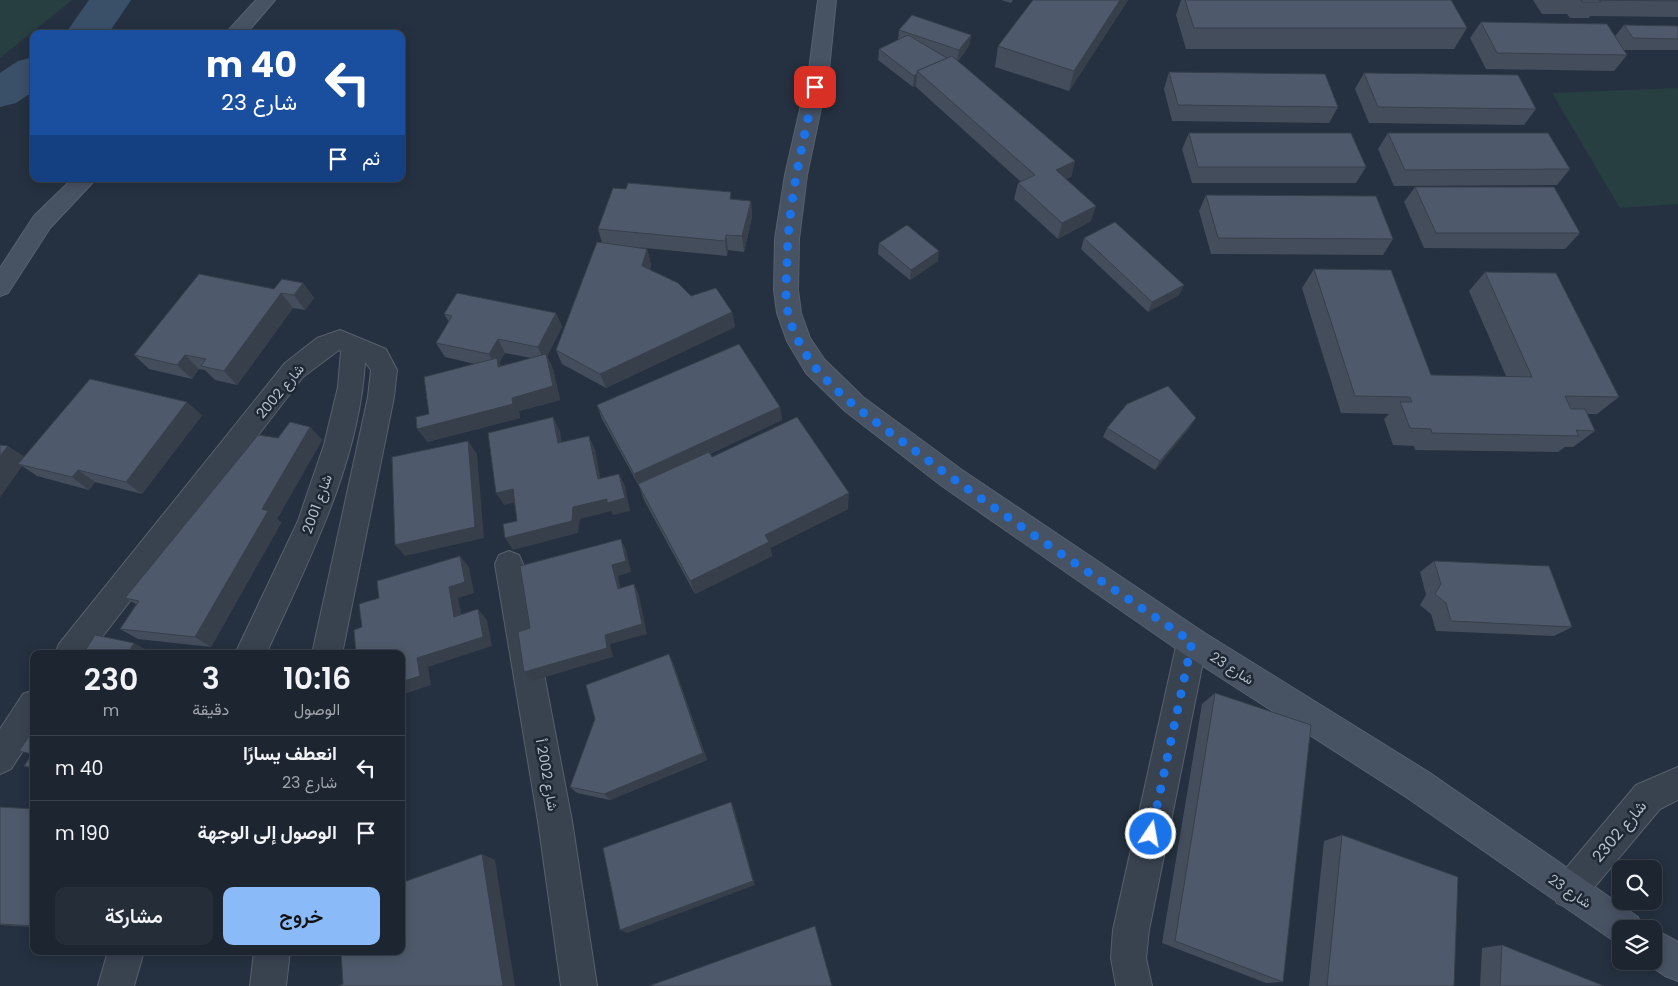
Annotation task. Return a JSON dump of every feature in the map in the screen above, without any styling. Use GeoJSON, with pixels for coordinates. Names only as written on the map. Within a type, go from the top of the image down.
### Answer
{"type":"FeatureCollection","features":[{"type":"Feature","properties":{"kind":"street"},"geometry":{"type":"LineString","coordinates":[[239,30],[266,0]]}},
{"type":"Feature","properties":{"kind":"street","name":"شارع 23"},"geometry":{"type":"LineString","coordinates":[[827,0],[819,70],[796,175],[787,239],[786,290],[788,313],[799,341],[815,366],[860,409],[952,478],[1192,642],[1418,785],[1613,920]]}},
{"type":"Feature","properties":{"kind":"street"},"geometry":{"type":"LineString","coordinates":[[0,287],[42,222],[81,182]]}},
{"type":"Feature","properties":{"kind":"street","name":"شارع 2002"},"geometry":{"type":"LineString","coordinates":[[73,650],[294,370],[326,345],[340,340],[377,356],[384,370],[381,397],[328,650]]}},
{"type":"Feature","properties":{"kind":"street","name":"شارع 2001"},"geometry":{"type":"LineString","coordinates":[[252,650],[312,522],[337,445],[351,387],[354,345]]}},
{"type":"Feature","properties":{"kind":"street","name":"شارع 2002 أ"},"geometry":{"type":"LineString","coordinates":[[509,564],[555,821],[579,986]]}},
{"type":"Feature","properties":{"kind":"street"},"geometry":{"type":"LineString","coordinates":[[1134,986],[1129,972],[1128,954],[1131,930],[1192,642]]}},
{"type":"Feature","properties":{"kind":"street"},"geometry":{"type":"LineString","coordinates":[[0,758],[30,712]]}},
{"type":"Feature","properties":{"kind":"street","name":"شارع 2302"},"geometry":{"type":"LineString","coordinates":[[1570,891],[1648,797],[1678,783]]}},
{"type":"Feature","properties":{"kind":"street"},"geometry":{"type":"LineString","coordinates":[[1662,952],[1678,963]]}},
{"type":"Feature","properties":{"kind":"street"},"geometry":{"type":"LineString","coordinates":[[116,986],[125,955]]}},
{"type":"Feature","properties":{"kind":"street"},"geometry":{"type":"LineString","coordinates":[[268,986],[272,955]]}},
{"type":"Feature","properties":{"kind":"green space"},"geometry":{"type":"Polygon","coordinates":[[[0,0],[72,0],[35,30],[30,30],[30,34],[0,58],[0,0]]]}},
{"type":"Feature","properties":{"kind":"green space"},"geometry":{"type":"Polygon","coordinates":[[[1678,88],[1678,204],[1620,208],[1552,93],[1678,88]]]}},
{"type":"Feature","properties":{"kind":"building"},"geometry":{"type":"Polygon","coordinates":[[[1033,0],[1120,0],[1074,71],[998,46],[1033,0]]]}},
{"type":"Feature","properties":{"kind":"building"},"geometry":{"type":"Polygon","coordinates":[[[1185,0],[1451,0],[1467,28],[1194,28],[1185,0]]]}},
{"type":"Feature","properties":{"kind":"building"},"geometry":{"type":"Polygon","coordinates":[[[1581,0],[1599,0],[1601,2],[1582,2],[1581,0]]]}},
{"type":"Feature","properties":{"kind":"building"},"geometry":{"type":"Polygon","coordinates":[[[1599,0],[1678,0],[1678,1],[1599,0]]]}},
{"type":"Feature","properties":{"kind":"building"},"geometry":{"type":"Polygon","coordinates":[[[912,15],[971,35],[959,50],[899,30],[912,15]]]}},
{"type":"Feature","properties":{"kind":"building"},"geometry":{"type":"Polygon","coordinates":[[[1481,22],[1607,24],[1627,55],[1497,53],[1481,22]]]}},
{"type":"Feature","properties":{"kind":"building"},"geometry":{"type":"Polygon","coordinates":[[[1624,25],[1678,26],[1678,39],[1633,38],[1624,25]]]}},
{"type":"Feature","properties":{"kind":"building"},"geometry":{"type":"Polygon","coordinates":[[[908,35],[947,58],[917,71],[917,74],[914,76],[879,49],[908,35]]]}},
{"type":"Feature","properties":{"kind":"building"},"geometry":{"type":"Polygon","coordinates":[[[952,56],[1075,161],[1056,170],[1096,206],[1062,223],[1018,183],[1035,175],[917,71],[952,56]]]}},
{"type":"Feature","properties":{"kind":"building"},"geometry":{"type":"Polygon","coordinates":[[[1169,72],[1325,74],[1338,107],[1178,105],[1169,72]]]}},
{"type":"Feature","properties":{"kind":"building"},"geometry":{"type":"Polygon","coordinates":[[[1364,73],[1518,75],[1536,109],[1378,107],[1364,73]]]}},
{"type":"Feature","properties":{"kind":"building"},"geometry":{"type":"Polygon","coordinates":[[[1189,133],[1351,133],[1366,167],[1198,167],[1189,133]]]}},
{"type":"Feature","properties":{"kind":"building"},"geometry":{"type":"Polygon","coordinates":[[[1388,133],[1548,133],[1570,169],[1405,170],[1388,133]]]}},
{"type":"Feature","properties":{"kind":"building"},"geometry":{"type":"Polygon","coordinates":[[[628,183],[731,192],[730,199],[751,201],[742,236],[726,235],[725,241],[598,229],[613,188],[626,189],[628,183]]]}},
{"type":"Feature","properties":{"kind":"building"},"geometry":{"type":"Polygon","coordinates":[[[1415,187],[1554,187],[1580,233],[1436,233],[1415,187]]]}},
{"type":"Feature","properties":{"kind":"building"},"geometry":{"type":"Polygon","coordinates":[[[1206,195],[1376,196],[1393,239],[1218,238],[1206,195]]]}},
{"type":"Feature","properties":{"kind":"building"},"geometry":{"type":"Polygon","coordinates":[[[1115,222],[1184,285],[1152,302],[1084,238],[1115,222]]]}},
{"type":"Feature","properties":{"kind":"building"},"geometry":{"type":"Polygon","coordinates":[[[907,225],[939,251],[911,270],[879,243],[907,225]]]}},
{"type":"Feature","properties":{"kind":"building"},"geometry":{"type":"Polygon","coordinates":[[[597,242],[647,249],[642,266],[678,283],[691,296],[716,288],[732,312],[600,374],[556,350],[597,242]]]}},
{"type":"Feature","properties":{"kind":"building"},"geometry":{"type":"Polygon","coordinates":[[[1314,269],[1391,270],[1431,375],[1532,377],[1485,272],[1556,273],[1619,397],[1565,396],[1571,409],[1585,409],[1595,431],[1576,430],[1579,436],[1432,433],[1431,429],[1410,428],[1400,402],[1412,402],[1410,397],[1355,396],[1314,269]]]}},
{"type":"Feature","properties":{"kind":"building"},"geometry":{"type":"Polygon","coordinates":[[[199,274],[274,289],[282,279],[303,283],[294,295],[281,293],[224,371],[201,366],[206,359],[185,355],[177,365],[134,355],[199,274]]]}},
{"type":"Feature","properties":{"kind":"building"},"geometry":{"type":"Polygon","coordinates":[[[457,293],[556,313],[538,347],[498,339],[489,354],[436,343],[452,316],[444,314],[457,293]]]}},
{"type":"Feature","properties":{"kind":"building"},"geometry":{"type":"Polygon","coordinates":[[[739,344],[780,407],[634,474],[597,405],[739,344]]]}},
{"type":"Feature","properties":{"kind":"building"},"geometry":{"type":"Polygon","coordinates":[[[546,354],[553,386],[512,398],[513,404],[417,429],[416,417],[429,414],[424,377],[497,358],[498,367],[546,354]]]}},
{"type":"Feature","properties":{"kind":"building"},"geometry":{"type":"Polygon","coordinates":[[[90,379],[187,402],[126,482],[78,470],[72,477],[18,464],[90,379]]]}},
{"type":"Feature","properties":{"kind":"building"},"geometry":{"type":"Polygon","coordinates":[[[1168,386],[1196,418],[1160,461],[1107,428],[1127,404],[1168,386]]]}},
{"type":"Feature","properties":{"kind":"building"},"geometry":{"type":"Polygon","coordinates":[[[553,417],[558,443],[589,436],[598,479],[619,474],[625,498],[607,503],[607,499],[573,507],[572,521],[505,538],[503,524],[517,521],[513,489],[496,493],[488,433],[553,417]]]}},
{"type":"Feature","properties":{"kind":"building"},"geometry":{"type":"Polygon","coordinates":[[[797,417],[849,493],[765,535],[769,542],[690,581],[638,484],[709,452],[712,457],[797,417]]]}},
{"type":"Feature","properties":{"kind":"building"},"geometry":{"type":"Polygon","coordinates":[[[290,422],[310,427],[262,509],[268,511],[195,637],[120,629],[139,601],[125,598],[258,435],[278,438],[290,422]]]}},
{"type":"Feature","properties":{"kind":"building"},"geometry":{"type":"Polygon","coordinates":[[[468,441],[475,527],[395,545],[392,457],[468,441]]]}},
{"type":"Feature","properties":{"kind":"building"},"geometry":{"type":"Polygon","coordinates":[[[0,445],[8,446],[0,456],[0,445]]]}},
{"type":"Feature","properties":{"kind":"building"},"geometry":{"type":"Polygon","coordinates":[[[621,539],[626,561],[612,565],[618,589],[634,584],[642,624],[605,635],[607,648],[524,672],[518,632],[530,628],[520,566],[621,539]]]}},
{"type":"Feature","properties":{"kind":"building"},"geometry":{"type":"Polygon","coordinates":[[[460,556],[465,582],[449,587],[454,617],[478,609],[483,637],[417,658],[420,676],[405,681],[405,650],[356,650],[354,630],[362,627],[359,604],[379,598],[377,581],[460,556]]]}},
{"type":"Feature","properties":{"kind":"building"},"geometry":{"type":"Polygon","coordinates":[[[1434,561],[1549,566],[1572,627],[1451,621],[1446,603],[1435,594],[1441,584],[1434,561]]]}},
{"type":"Feature","properties":{"kind":"building"},"geometry":{"type":"Polygon","coordinates":[[[95,635],[134,643],[130,650],[86,650],[95,635]]]}},
{"type":"Feature","properties":{"kind":"building"},"geometry":{"type":"Polygon","coordinates":[[[669,654],[703,753],[604,794],[570,787],[595,719],[586,685],[669,654]]]}},
{"type":"Feature","properties":{"kind":"building"},"geometry":{"type":"Polygon","coordinates":[[[1215,693],[1311,725],[1283,982],[1175,941],[1215,693]]]}},
{"type":"Feature","properties":{"kind":"building"},"geometry":{"type":"Polygon","coordinates":[[[30,735],[30,754],[19,751],[30,735]]]}},
{"type":"Feature","properties":{"kind":"building"},"geometry":{"type":"Polygon","coordinates":[[[30,757],[30,767],[24,766],[30,757]]]}},
{"type":"Feature","properties":{"kind":"building"},"geometry":{"type":"Polygon","coordinates":[[[731,802],[753,881],[620,930],[603,848],[731,802]]]}},
{"type":"Feature","properties":{"kind":"building"},"geometry":{"type":"Polygon","coordinates":[[[0,807],[30,809],[30,926],[0,924],[0,807]]]}},
{"type":"Feature","properties":{"kind":"building"},"geometry":{"type":"Polygon","coordinates":[[[1342,835],[1458,877],[1454,986],[1327,986],[1342,835]]]}},
{"type":"Feature","properties":{"kind":"building"},"geometry":{"type":"Polygon","coordinates":[[[482,854],[503,986],[338,986],[343,984],[341,955],[405,955],[405,882],[482,854]]]}},
{"type":"Feature","properties":{"kind":"building"},"geometry":{"type":"Polygon","coordinates":[[[815,926],[832,986],[649,986],[815,926]]]}},
{"type":"Feature","properties":{"kind":"building"},"geometry":{"type":"Polygon","coordinates":[[[1502,945],[1604,986],[1500,986],[1502,945]]]}},
{"type":"Feature","properties":{"kind":"waterway"},"geometry":{"type":"LineString","coordinates":[[89,30],[110,0]]}},
{"type":"Feature","properties":{"kind":"waterway"},"geometry":{"type":"LineString","coordinates":[[0,93],[30,74]]}},
{"type":"Feature","properties":{"kind":"route"},"geometry":{"type":"LineString","coordinates":[[815,87],[796,175],[787,239],[786,290],[788,313],[799,341],[815,366],[833,386],[854,404],[952,478],[1192,642],[1151,834]]}}]}
